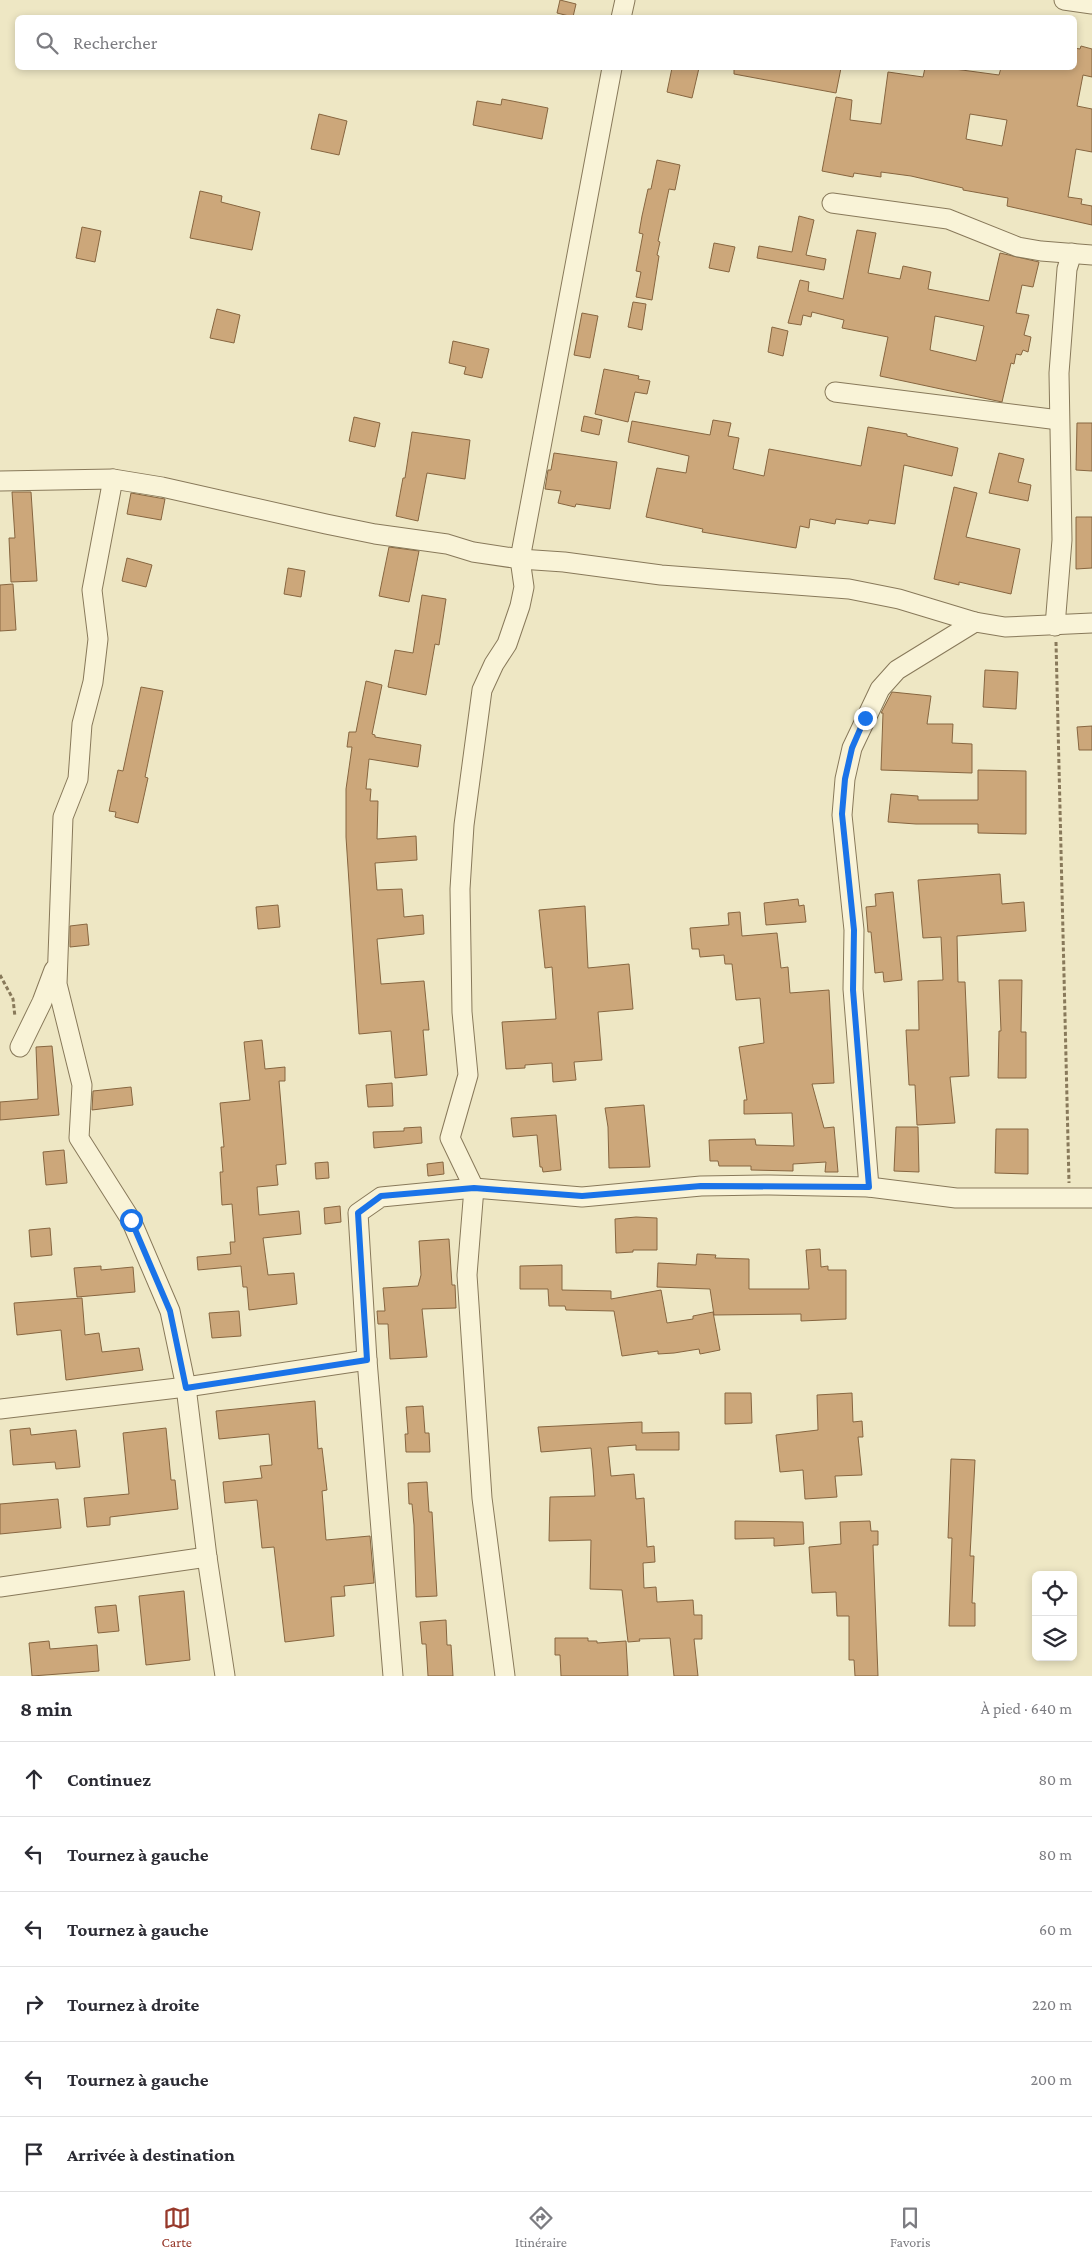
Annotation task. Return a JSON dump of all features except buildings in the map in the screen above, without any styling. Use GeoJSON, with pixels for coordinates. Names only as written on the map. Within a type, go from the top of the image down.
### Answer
{"type":"FeatureCollection","features":[{"type":"Feature","properties":{"kind":"street"},"geometry":{"type":"LineString","coordinates":[[622,15],[625,0]]}},
{"type":"Feature","properties":{"kind":"street"},"geometry":{"type":"LineString","coordinates":[[1064,0],[1092,4]]}},
{"type":"Feature","properties":{"kind":"street"},"geometry":{"type":"LineString","coordinates":[[505,1676],[482,1498],[468,1275],[474,1188],[450,1138],[468,1074],[462,1012],[460,889],[464,825],[482,690],[494,664],[507,644],[520,606],[524,587],[520,559],[612,70]]}},
{"type":"Feature","properties":{"kind":"street"},"geometry":{"type":"LineString","coordinates":[[832,203],[948,219],[1018,247],[1040,251],[1092,255]]}},
{"type":"Feature","properties":{"kind":"street"},"geometry":{"type":"LineString","coordinates":[[1056,626],[1062,540],[1059,420],[1062,328],[1067,270],[1072,253]]}},
{"type":"Feature","properties":{"kind":"street"},"geometry":{"type":"LineString","coordinates":[[835,392],[1059,420]]}},
{"type":"Feature","properties":{"kind":"street"},"geometry":{"type":"LineString","coordinates":[[113,480],[92,590],[98,639],[93,682],[82,724],[78,780],[63,817],[57,984],[82,1085],[79,1138],[135,1229],[170,1311],[186,1388],[224,1676]]}},
{"type":"Feature","properties":{"kind":"street"},"geometry":{"type":"LineString","coordinates":[[0,481],[113,480],[162,486],[334,526],[448,544],[473,552],[520,559],[564,562],[661,575],[849,589],[900,598],[975,622],[1006,627],[1092,623]]}},
{"type":"Feature","properties":{"kind":"street"},"geometry":{"type":"LineString","coordinates":[[869,1187],[853,990],[854,930],[842,814],[845,779],[852,748],[880,689],[897,670],[975,622]]}},
{"type":"Feature","properties":{"kind":"street"},"geometry":{"type":"LineString","coordinates":[[20,1047],[42,1002],[57,962]]}},
{"type":"Feature","properties":{"kind":"street"},"geometry":{"type":"LineString","coordinates":[[393,1676],[367,1360],[358,1213],[381,1196],[474,1188],[582,1196],[701,1186],[869,1187],[956,1198],[1092,1198]]}},
{"type":"Feature","properties":{"kind":"street"},"geometry":{"type":"LineString","coordinates":[[0,1410],[186,1388],[367,1360]]}},
{"type":"Feature","properties":{"kind":"street"},"geometry":{"type":"LineString","coordinates":[[0,1586],[207,1557]]}},
{"type":"Feature","properties":{"kind":"path"},"geometry":{"type":"LineString","coordinates":[[1056,626],[1069,1199]]}},
{"type":"Feature","properties":{"kind":"path"},"geometry":{"type":"LineString","coordinates":[[0,975],[13,999],[16,1019]]}},
{"type":"Feature","properties":{"kind":"route"},"geometry":{"type":"LineString","coordinates":[[131,1220],[170,1311],[186,1388],[367,1360],[358,1213],[381,1196],[474,1188],[582,1196],[701,1186],[869,1187],[853,990],[854,930],[842,814],[845,779],[852,748],[865,718]]}}]}
